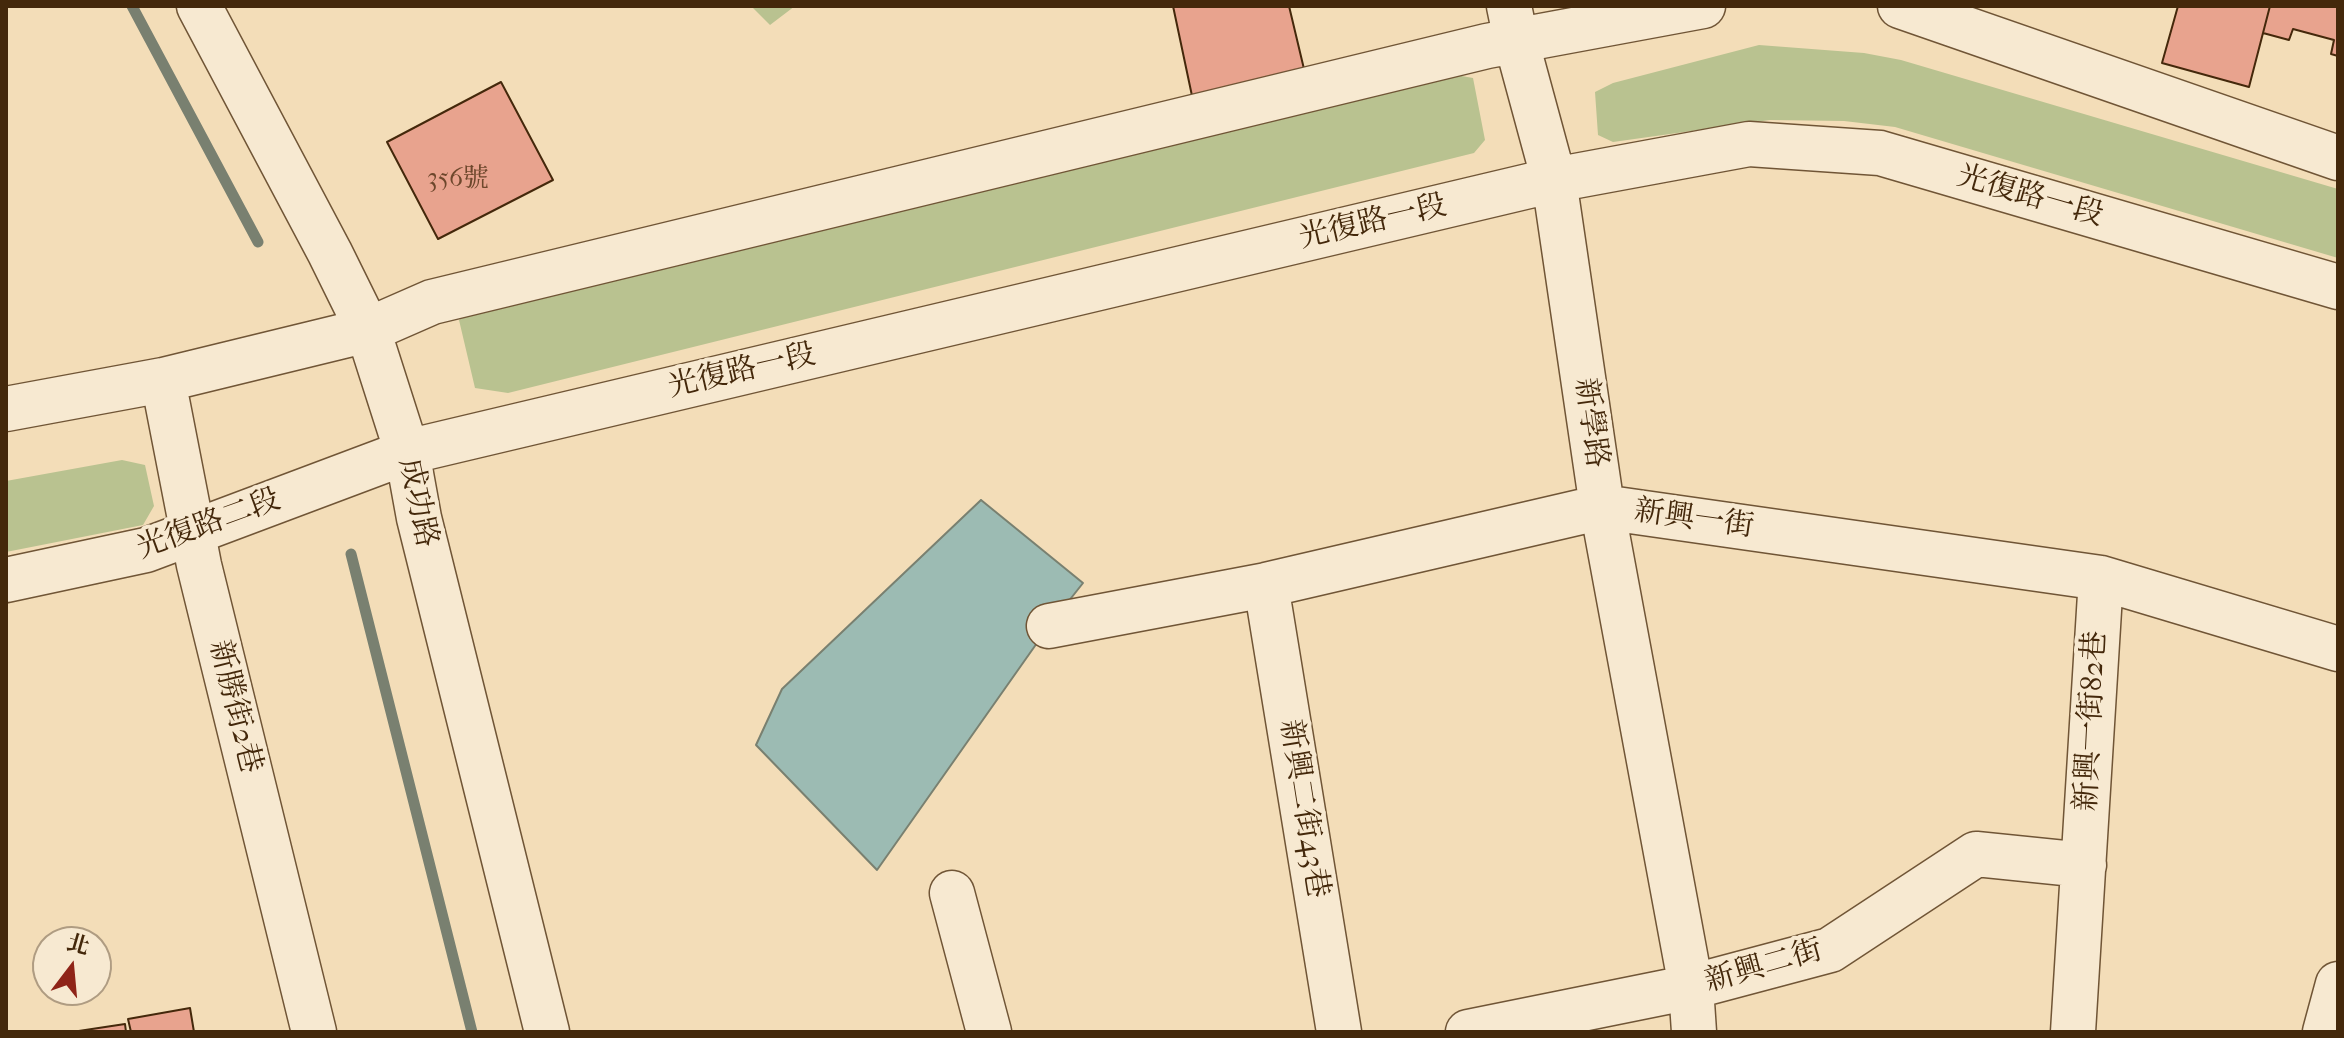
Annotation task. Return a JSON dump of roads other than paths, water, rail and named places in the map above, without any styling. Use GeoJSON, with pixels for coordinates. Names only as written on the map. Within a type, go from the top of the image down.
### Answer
{"type":"FeatureCollection","features":[{"type":"Feature","properties":{"kind":"street","name":"成功路"},"geometry":{"type":"LineString","coordinates":[[199,6],[368,330],[407,452],[419,518],[547,1032]]}},
{"type":"Feature","properties":{"kind":"street"},"geometry":{"type":"LineString","coordinates":[[6,409],[163,380],[368,330],[432,302],[1512,23],[1703,6]]}},
{"type":"Feature","properties":{"kind":"street"},"geometry":{"type":"LineString","coordinates":[[1900,6],[2338,158]]}},
{"type":"Feature","properties":{"kind":"street","name":"新學路"},"geometry":{"type":"LineString","coordinates":[[1512,23],[1554,180],[1602,507],[1691,987],[1694,1032]]}},
{"type":"Feature","properties":{"kind":"street","name":"光復路一段"},"geometry":{"type":"LineString","coordinates":[[407,452],[1554,180],[1749,144],[1880,153],[2338,287]]}},
{"type":"Feature","properties":{"kind":"street","name":"新勝街2巷"},"geometry":{"type":"LineString","coordinates":[[163,380],[202,580],[314,1032]]}},
{"type":"Feature","properties":{"kind":"street","name":"光復路二段"},"geometry":{"type":"LineString","coordinates":[[6,580],[146,550],[407,452]]}},
{"type":"Feature","properties":{"kind":"street","name":"新興一街"},"geometry":{"type":"LineString","coordinates":[[1049,626],[1266,585],[1602,507],[2101,578],[2338,649]]}},
{"type":"Feature","properties":{"kind":"street","name":"新興一街82巷"},"geometry":{"type":"LineString","coordinates":[[2073,1032],[2101,578]]}},
{"type":"Feature","properties":{"kind":"street","name":"新興二街43巷"},"geometry":{"type":"LineString","coordinates":[[1266,585],[1339,1032]]}},
{"type":"Feature","properties":{"kind":"street","name":"新興二街"},"geometry":{"type":"LineString","coordinates":[[1468,1032],[1691,987],[1830,950],[1976,854],[2084,865]]}},
{"type":"Feature","properties":{"kind":"street"},"geometry":{"type":"LineString","coordinates":[[952,893],[989,1032]]}},
{"type":"Feature","properties":{"kind":"street"},"geometry":{"type":"LineString","coordinates":[[2325,1032],[2338,984]]}},
{"type":"Feature","properties":{"kind":"water"},"geometry":{"type":"Polygon","coordinates":[[[981,500],[1083,583],[1049,626],[877,870],[756,745],[782,689],[981,500]]]}},
{"type":"Feature","properties":{"kind":"waterway"},"geometry":{"type":"LineString","coordinates":[[132,6],[258,242]]}},
{"type":"Feature","properties":{"kind":"waterway"},"geometry":{"type":"LineString","coordinates":[[351,554],[472,1032]]}}]}
